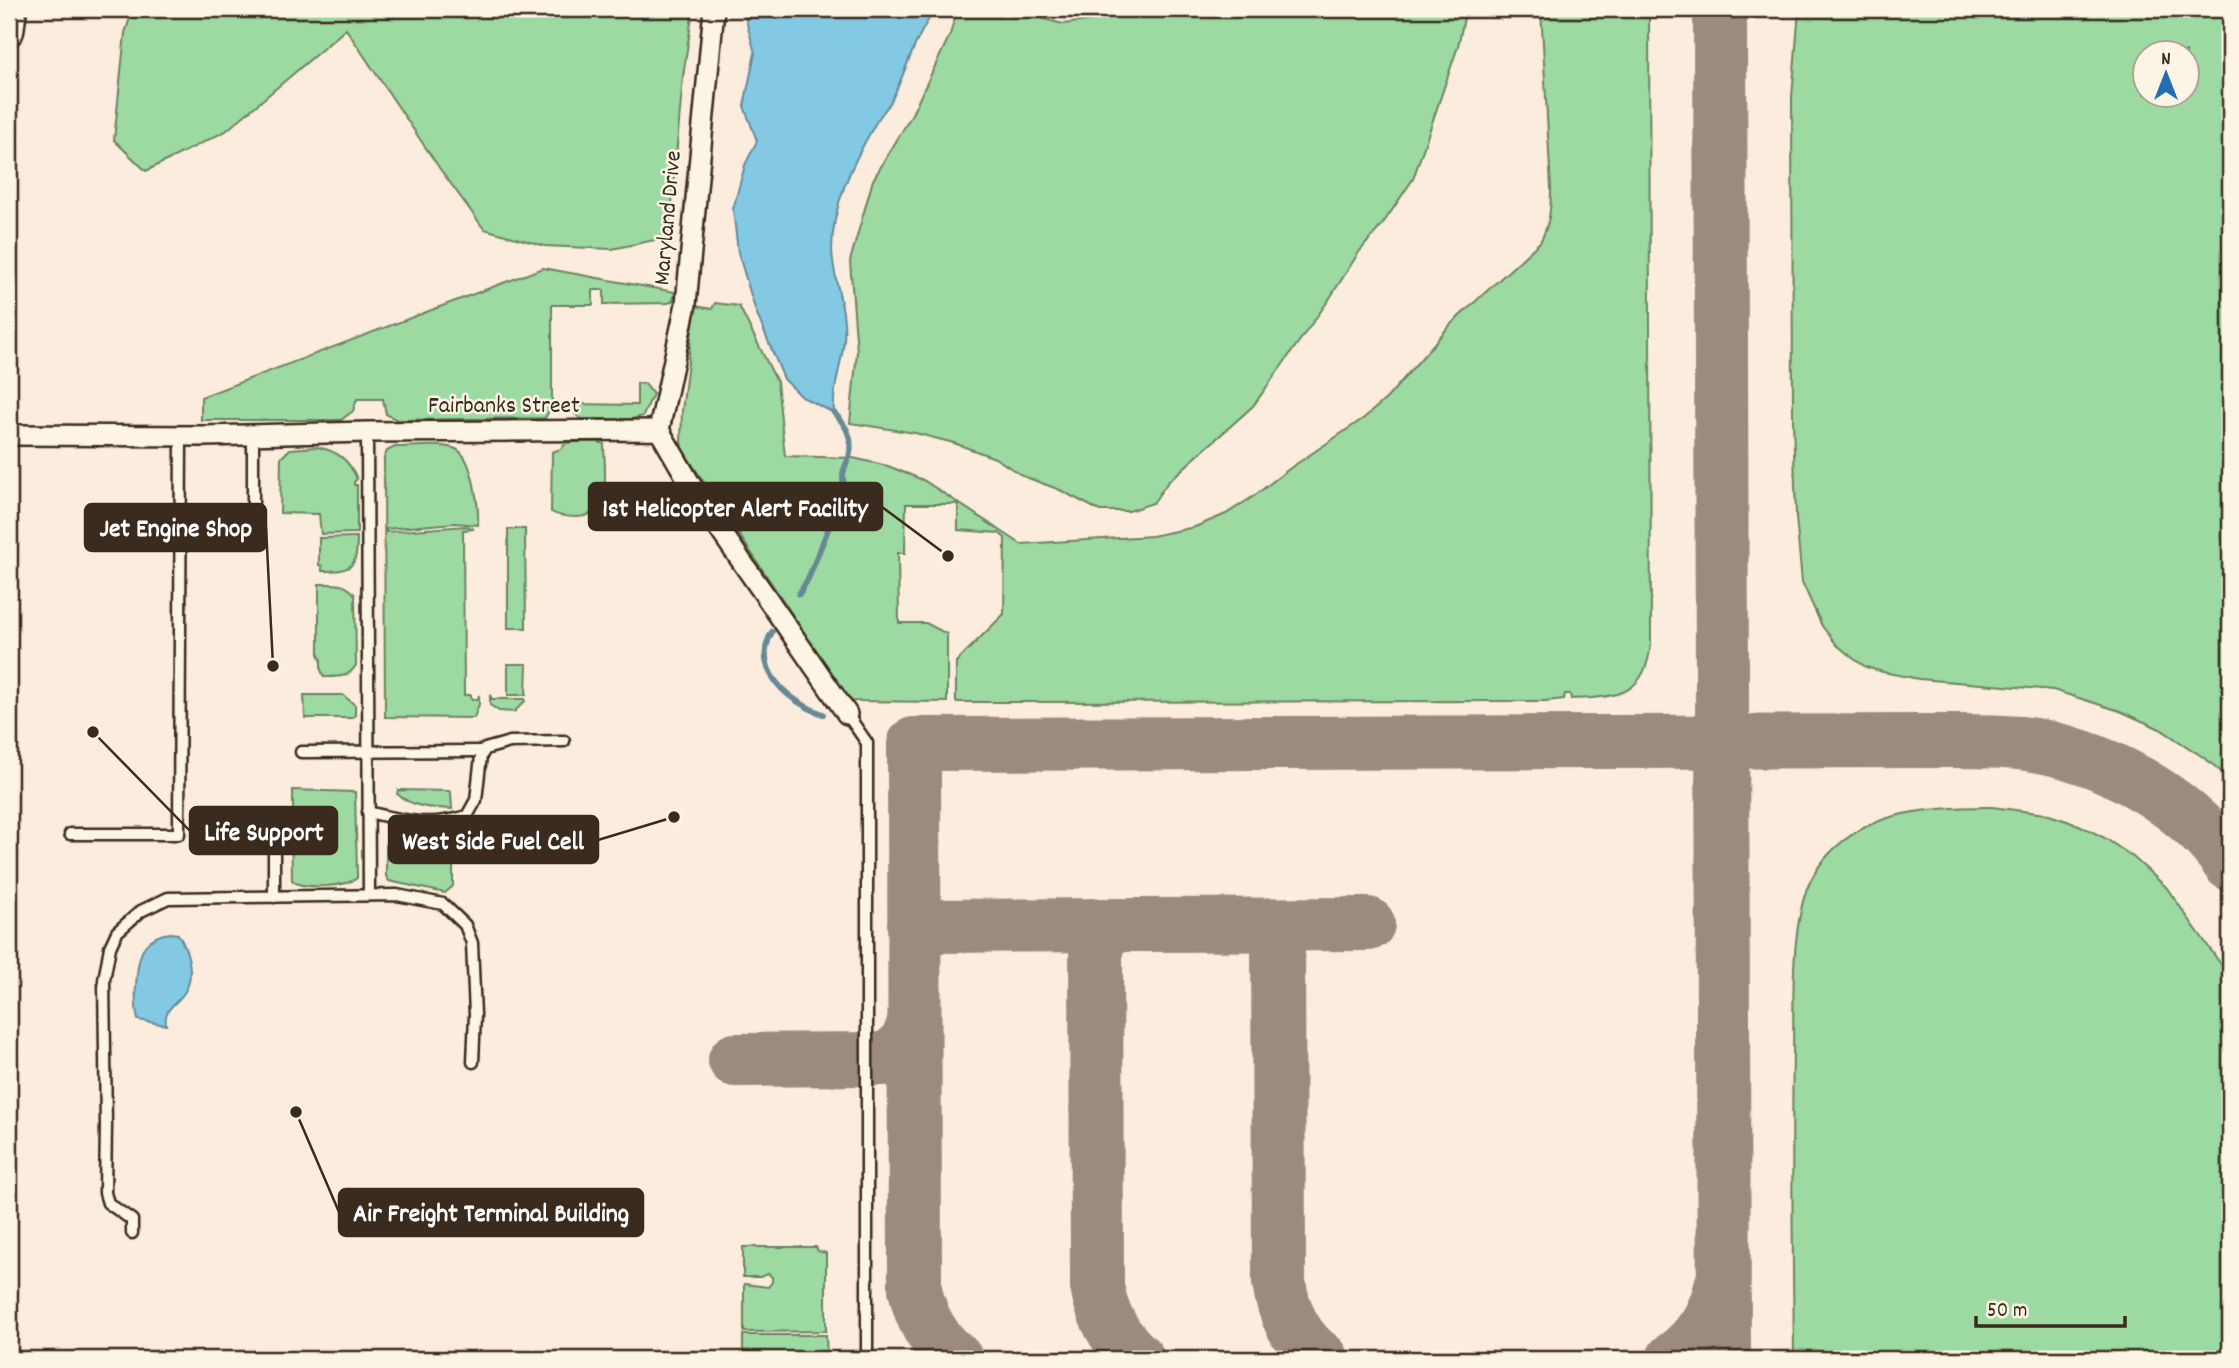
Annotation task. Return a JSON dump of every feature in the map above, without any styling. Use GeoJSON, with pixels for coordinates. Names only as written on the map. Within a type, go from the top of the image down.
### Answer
{"type":"FeatureCollection","features":[{"type":"Feature","properties":{"kind":"street"},"geometry":{"type":"LineString","coordinates":[[9,31],[12,9]]}},
{"type":"Feature","properties":{"kind":"street","name":"Maryland Drive"},"geometry":{"type":"LineString","coordinates":[[659,430],[686,304],[714,9]]}},
{"type":"Feature","properties":{"kind":"street"},"geometry":{"type":"LineString","coordinates":[[659,430],[702,504],[847,714]]}},
{"type":"Feature","properties":{"kind":"street","name":"Fairbanks Street"},"geometry":{"type":"LineString","coordinates":[[9,435],[659,430]]}},
{"type":"Feature","properties":{"kind":"lane"},"geometry":{"type":"LineString","coordinates":[[367,432],[369,895]]}},
{"type":"Feature","properties":{"kind":"lane"},"geometry":{"type":"LineString","coordinates":[[69,834],[179,834],[181,435]]}},
{"type":"Feature","properties":{"kind":"lane"},"geometry":{"type":"LineString","coordinates":[[253,435],[253,503]]}},
{"type":"Feature","properties":{"kind":"lane"},"geometry":{"type":"LineString","coordinates":[[847,714],[867,743],[867,1359]]}},
{"type":"Feature","properties":{"kind":"lane"},"geometry":{"type":"LineString","coordinates":[[368,812],[404,821],[433,823],[445,823],[467,816],[476,800],[481,757],[485,748],[510,741],[564,741]]}},
{"type":"Feature","properties":{"kind":"lane"},"geometry":{"type":"LineString","coordinates":[[301,751],[484,751]]}},
{"type":"Feature","properties":{"kind":"lane"},"geometry":{"type":"LineString","coordinates":[[274,820],[274,897]]}},
{"type":"Feature","properties":{"kind":"lane"},"geometry":{"type":"LineString","coordinates":[[132,1233],[132,1220],[108,1203],[105,1193],[104,980],[110,947],[117,932],[141,911],[168,898],[397,895],[443,904],[465,925],[472,943],[475,1014],[473,1062]]}},
{"type":"Feature","properties":{"kind":"green space"},"geometry":{"type":"Polygon","coordinates":[[[133,9],[693,9],[683,77],[669,237],[612,249],[545,246],[484,229],[440,169],[346,29],[226,131],[146,171],[114,140],[125,33],[133,9]]]}},
{"type":"Feature","properties":{"kind":"green space"},"geometry":{"type":"Polygon","coordinates":[[[957,9],[1006,9],[1063,24],[1111,18],[1104,9],[1288,9],[1333,14],[1339,9],[1466,9],[1458,46],[1413,179],[1253,406],[1168,482],[1153,503],[1129,511],[1100,511],[1060,490],[1023,476],[995,458],[954,443],[915,433],[850,423],[857,351],[850,261],[873,180],[910,118],[950,35],[957,9]]]}},
{"type":"Feature","properties":{"kind":"green space"},"geometry":{"type":"Polygon","coordinates":[[[1541,9],[1649,9],[1651,642],[1643,674],[1636,684],[1615,695],[1571,699],[1570,694],[1565,694],[1564,699],[1546,701],[956,702],[956,662],[1004,614],[1005,538],[999,533],[958,530],[958,504],[906,504],[905,553],[898,553],[899,623],[926,623],[947,634],[947,702],[850,701],[684,452],[681,443],[682,411],[695,306],[712,309],[715,303],[739,306],[777,382],[785,456],[853,458],[888,466],[923,480],[1021,544],[1152,536],[1195,527],[1226,514],[1254,496],[1364,418],[1387,398],[1450,325],[1540,242],[1546,229],[1551,202],[1541,9]]]}},
{"type":"Feature","properties":{"kind":"green space"},"geometry":{"type":"Polygon","coordinates":[[[1799,9],[2230,9],[2230,779],[2206,759],[2160,729],[2120,711],[2053,690],[1919,679],[1866,667],[1854,659],[1837,645],[1822,626],[1802,582],[1796,517],[1792,97],[1799,9]]]}},
{"type":"Feature","properties":{"kind":"green space"},"geometry":{"type":"Polygon","coordinates":[[[543,268],[675,292],[673,301],[668,303],[604,304],[604,290],[593,290],[593,305],[552,305],[552,406],[545,418],[397,420],[386,414],[383,399],[357,399],[353,411],[341,420],[201,420],[201,397],[543,268]]]}},
{"type":"Feature","properties":{"kind":"green space"},"geometry":{"type":"Polygon","coordinates":[[[637,383],[645,384],[653,394],[643,416],[632,419],[581,419],[574,413],[572,406],[575,404],[637,405],[637,383]]]}},
{"type":"Feature","properties":{"kind":"green space"},"geometry":{"type":"Polygon","coordinates":[[[566,443],[604,444],[605,478],[602,500],[597,509],[589,515],[577,517],[551,512],[552,452],[561,449],[566,443]]]}},
{"type":"Feature","properties":{"kind":"green space"},"geometry":{"type":"Polygon","coordinates":[[[317,447],[342,457],[357,479],[354,485],[357,485],[357,533],[321,534],[319,514],[280,513],[281,458],[290,449],[317,447]]]}},
{"type":"Feature","properties":{"kind":"green space"},"geometry":{"type":"Polygon","coordinates":[[[395,447],[450,447],[462,454],[471,472],[478,525],[455,523],[386,529],[386,532],[467,526],[474,529],[463,530],[464,695],[478,699],[479,695],[474,718],[385,717],[384,458],[387,451],[395,447]]]}},
{"type":"Feature","properties":{"kind":"green space"},"geometry":{"type":"Polygon","coordinates":[[[508,529],[525,529],[526,628],[508,628],[508,529]]]}},
{"type":"Feature","properties":{"kind":"green space"},"geometry":{"type":"Polygon","coordinates":[[[357,537],[356,555],[351,565],[341,570],[322,571],[322,566],[319,565],[319,538],[357,537]]]}},
{"type":"Feature","properties":{"kind":"green space"},"geometry":{"type":"Polygon","coordinates":[[[319,584],[344,586],[355,595],[356,665],[342,676],[324,677],[321,670],[319,584]]]}},
{"type":"Feature","properties":{"kind":"green space"},"geometry":{"type":"Polygon","coordinates":[[[508,664],[527,664],[526,695],[508,695],[508,664]]]}},
{"type":"Feature","properties":{"kind":"green space"},"geometry":{"type":"Polygon","coordinates":[[[304,695],[343,695],[355,705],[355,716],[305,718],[304,695]]]}},
{"type":"Feature","properties":{"kind":"green space"},"geometry":{"type":"Polygon","coordinates":[[[490,695],[492,699],[525,701],[514,712],[499,711],[490,705],[490,695]]]}},
{"type":"Feature","properties":{"kind":"green space"},"geometry":{"type":"Polygon","coordinates":[[[293,790],[355,792],[357,878],[343,884],[324,886],[304,885],[292,880],[293,790]]]}},
{"type":"Feature","properties":{"kind":"green space"},"geometry":{"type":"Polygon","coordinates":[[[398,790],[449,791],[452,809],[416,805],[397,794],[398,790]]]}},
{"type":"Feature","properties":{"kind":"green space"},"geometry":{"type":"Polygon","coordinates":[[[1992,807],[2046,814],[2079,825],[2133,857],[2166,887],[2230,977],[2230,1359],[1794,1359],[1794,981],[1798,927],[1805,894],[1815,873],[1829,854],[1864,827],[1884,819],[1926,810],[1992,807]]]}},
{"type":"Feature","properties":{"kind":"green space"},"geometry":{"type":"Polygon","coordinates":[[[391,842],[453,842],[453,886],[445,893],[389,881],[386,876],[386,845],[391,842]]]}},
{"type":"Feature","properties":{"kind":"green space"},"geometry":{"type":"Polygon","coordinates":[[[743,1247],[816,1247],[818,1251],[826,1253],[826,1331],[744,1332],[744,1284],[768,1287],[772,1277],[768,1274],[743,1277],[743,1247]]]}},
{"type":"Feature","properties":{"kind":"green space"},"geometry":{"type":"Polygon","coordinates":[[[743,1335],[826,1335],[827,1359],[743,1359],[743,1335]]]}},
{"type":"Feature","properties":{"kind":"water"},"geometry":{"type":"Polygon","coordinates":[[[743,9],[936,9],[917,41],[892,99],[858,155],[839,201],[832,250],[844,328],[843,349],[834,394],[834,413],[802,397],[784,379],[756,312],[738,252],[733,209],[745,165],[757,141],[744,106],[755,53],[743,9]]]}},
{"type":"Feature","properties":{"kind":"water"},"geometry":{"type":"Polygon","coordinates":[[[170,933],[178,934],[185,947],[190,971],[188,986],[168,1011],[166,1025],[138,1020],[136,982],[142,953],[153,939],[170,933]]]}},
{"type":"Feature","properties":{"kind":"waterway"},"geometry":{"type":"LineString","coordinates":[[799,594],[808,579],[831,522],[848,508],[843,474],[851,447],[845,426],[834,413]]}},
{"type":"Feature","properties":{"kind":"waterway"},"geometry":{"type":"LineString","coordinates":[[772,632],[766,660],[777,684],[798,702],[823,714]]}},
{"type":"Feature","properties":{"kind":"taxiway"},"geometry":{"type":"LineString","coordinates":[[1720,9],[1724,1359]]}},
{"type":"Feature","properties":{"kind":"taxiway"},"geometry":{"type":"LineString","coordinates":[[956,1359],[929,1328],[915,1289],[914,744],[2020,743],[2080,756],[2138,782],[2189,819],[2211,840],[2230,864]]}},
{"type":"Feature","properties":{"kind":"taxiway"},"geometry":{"type":"LineString","coordinates":[[914,926],[1368,924]]}},
{"type":"Feature","properties":{"kind":"taxiway"},"geometry":{"type":"LineString","coordinates":[[1096,925],[1097,1287],[1111,1327],[1138,1359]]}},
{"type":"Feature","properties":{"kind":"taxiway"},"geometry":{"type":"LineString","coordinates":[[1278,925],[1279,1282],[1284,1305],[1298,1335],[1322,1359]]}},
{"type":"Feature","properties":{"kind":"taxiway"},"geometry":{"type":"LineString","coordinates":[[735,1060],[883,1059],[904,1044],[914,1021]]}},
{"type":"Feature","properties":{"kind":"taxiway"},"geometry":{"type":"LineString","coordinates":[[1673,1359],[1690,1344],[1710,1318],[1721,1286]]}},
{"type":"Feature","properties":{"kind":"place","name":"1st Helicopter Alert Facility"},"geometry":{"type":"Point","coordinates":[948,556]}},
{"type":"Feature","properties":{"kind":"place","name":"Jet Engine Shop"},"geometry":{"type":"Point","coordinates":[273,666]}},
{"type":"Feature","properties":{"kind":"place","name":"Life Support"},"geometry":{"type":"Point","coordinates":[93,732]}},
{"type":"Feature","properties":{"kind":"place","name":"West Side Fuel Cell"},"geometry":{"type":"Point","coordinates":[674,817]}},
{"type":"Feature","properties":{"kind":"place","name":"Air Freight Terminal Building"},"geometry":{"type":"Point","coordinates":[296,1112]}}]}
